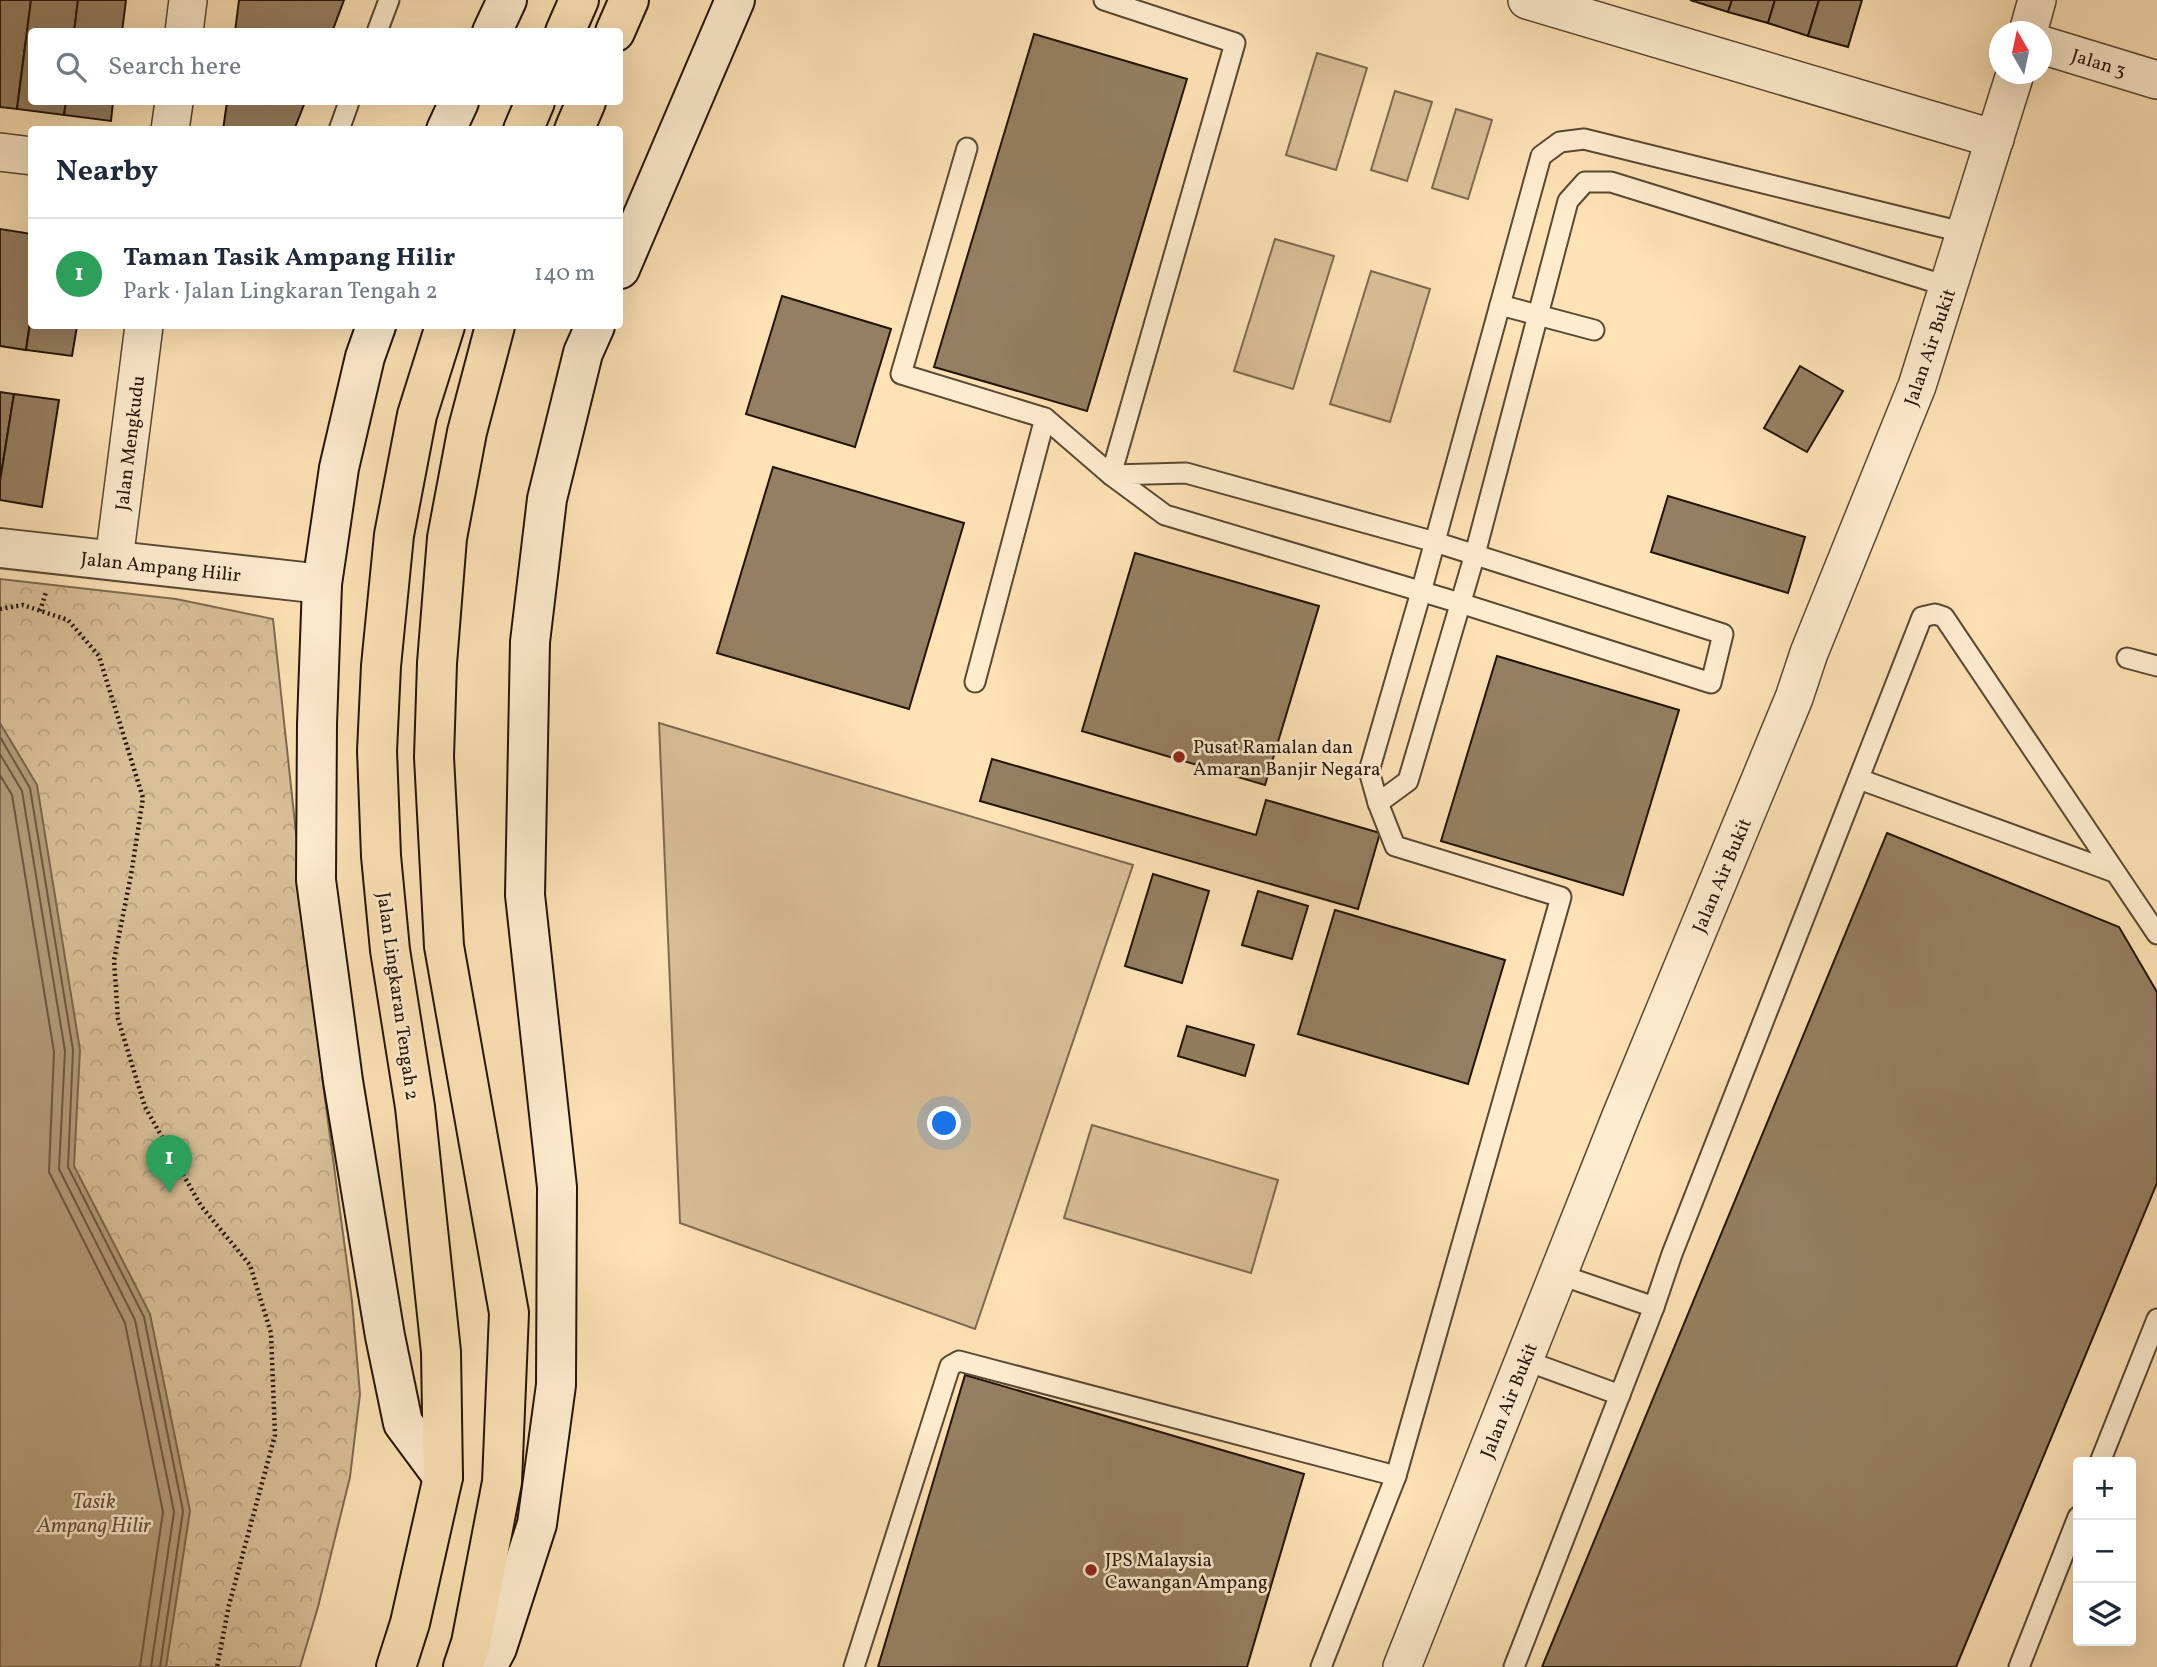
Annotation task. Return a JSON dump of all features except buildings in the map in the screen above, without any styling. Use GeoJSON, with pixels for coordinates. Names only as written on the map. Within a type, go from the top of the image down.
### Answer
{"type":"FeatureCollection","features":[{"type":"Feature","properties":{"kind":"highway"},"geometry":{"type":"LineString","coordinates":[[567,28],[579,0]]}},
{"type":"Feature","properties":{"kind":"highway"},"geometry":{"type":"LineString","coordinates":[[617,28],[629,0]]}},
{"type":"Feature","properties":{"kind":"highway"},"geometry":{"type":"LineString","coordinates":[[525,126],[534,105]]}},
{"type":"Feature","properties":{"kind":"highway"},"geometry":{"type":"LineString","coordinates":[[576,126],[585,105]]}},
{"type":"Feature","properties":{"kind":"highway","name":"Jalan Lingkaran Tengah 2"},"geometry":{"type":"LineString","coordinates":[[396,1667],[410,1623],[443,1477],[441,1352],[415,1107],[390,950],[381,856],[377,751],[381,666],[394,535],[417,415],[444,329]]}},
{"type":"Feature","properties":{"kind":"highway"},"geometry":{"type":"LineString","coordinates":[[463,1667],[471,1643],[502,1482],[509,1313],[444,946],[434,757],[447,538],[467,432],[494,329]]}},
{"type":"Feature","properties":{"kind":"main road"},"geometry":{"type":"LineString","coordinates":[[494,28],[507,0]]}},
{"type":"Feature","properties":{"kind":"main road"},"geometry":{"type":"LineString","coordinates":[[623,262],[735,0]]}},
{"type":"Feature","properties":{"kind":"main road"},"geometry":{"type":"LineString","coordinates":[[448,126],[458,105]]}},
{"type":"Feature","properties":{"kind":"main road"},"geometry":{"type":"LineString","coordinates":[[375,329],[365,357],[338,468],[322,584],[317,724],[316,880],[345,1095],[403,1423],[443,1477]]}},
{"type":"Feature","properties":{"kind":"main road"},"geometry":{"type":"LineString","coordinates":[[487,1667],[496,1648],[537,1524],[556,1385],[557,1187],[525,895],[530,642],[547,499],[583,353],[594,329]]}},
{"type":"Feature","properties":{"kind":"main road","name":"Jalan Ampang Hilir"},"geometry":{"type":"LineString","coordinates":[[0,548],[322,584]]}},
{"type":"Feature","properties":{"kind":"street"},"geometry":{"type":"LineString","coordinates":[[184,28],[188,0]]}},
{"type":"Feature","properties":{"kind":"street"},"geometry":{"type":"LineString","coordinates":[[1527,0],[1580,8],[1995,139]]}},
{"type":"Feature","properties":{"kind":"street"},"geometry":{"type":"LineString","coordinates":[[2031,21],[2037,0]]}},
{"type":"Feature","properties":{"kind":"street","name":"Jalan 3"},"geometry":{"type":"LineString","coordinates":[[2052,47],[2157,80]]}},
{"type":"Feature","properties":{"kind":"street","name":"Jalan Air Bukit"},"geometry":{"type":"LineString","coordinates":[[1402,1667],[1621,1116],[1794,698],[1917,386],[2012,84]]}},
{"type":"Feature","properties":{"kind":"street"},"geometry":{"type":"LineString","coordinates":[[171,126],[174,105]]}},
{"type":"Feature","properties":{"kind":"street"},"geometry":{"type":"LineString","coordinates":[[0,152],[28,156]]}},
{"type":"Feature","properties":{"kind":"street","name":"Jalan Mengkudu"},"geometry":{"type":"LineString","coordinates":[[114,561],[144,329]]}},
{"type":"Feature","properties":{"kind":"lane"},"geometry":{"type":"LineString","coordinates":[[378,28],[389,0]]}},
{"type":"Feature","properties":{"kind":"lane"},"geometry":{"type":"LineString","coordinates":[[1104,0],[1235,43],[1111,475]]}},
{"type":"Feature","properties":{"kind":"lane"},"geometry":{"type":"LineString","coordinates":[[340,126],[348,105]]}},
{"type":"Feature","properties":{"kind":"lane"},"geometry":{"type":"LineString","coordinates":[[1321,1667],[1396,1476],[1561,897],[1395,846],[1369,771],[1541,156],[1560,142],[1584,139],[1966,233]]}},
{"type":"Feature","properties":{"kind":"lane"},"geometry":{"type":"LineString","coordinates":[[967,148],[901,374],[1045,418],[1111,475],[1165,515],[1460,603],[1711,683],[1723,634],[1435,542],[1185,473],[1111,475]]}},
{"type":"Feature","properties":{"kind":"lane"},"geometry":{"type":"LineString","coordinates":[[1378,803],[1408,781],[1475,554],[1568,201],[1585,182],[1611,182],[1950,287]]}},
{"type":"Feature","properties":{"kind":"lane"},"geometry":{"type":"LineString","coordinates":[[1500,305],[1594,330]]}},
{"type":"Feature","properties":{"kind":"lane"},"geometry":{"type":"LineString","coordinates":[[975,682],[1045,418]]}},
{"type":"Feature","properties":{"kind":"lane"},"geometry":{"type":"LineString","coordinates":[[1514,1667],[1654,1307],[1672,1254],[1922,617],[1935,614],[1944,617],[2157,934]]}},
{"type":"Feature","properties":{"kind":"lane"},"geometry":{"type":"LineString","coordinates":[[2127,658],[2157,666]]}},
{"type":"Feature","properties":{"kind":"lane"},"geometry":{"type":"LineString","coordinates":[[1859,779],[2113,872]]}},
{"type":"Feature","properties":{"kind":"lane"},"geometry":{"type":"LineString","coordinates":[[1558,1274],[1654,1307]]}},
{"type":"Feature","properties":{"kind":"lane"},"geometry":{"type":"LineString","coordinates":[[2102,1457],[2157,1319]]}},
{"type":"Feature","properties":{"kind":"lane"},"geometry":{"type":"LineString","coordinates":[[1524,1360],[1620,1395]]}},
{"type":"Feature","properties":{"kind":"lane"},"geometry":{"type":"LineString","coordinates":[[855,1667],[950,1366],[959,1361],[1396,1476]]}},
{"type":"Feature","properties":{"kind":"lane"},"geometry":{"type":"LineString","coordinates":[[2019,1667],[2077,1520]]}},
{"type":"Feature","properties":{"kind":"path"},"geometry":{"type":"LineString","coordinates":[[0,609],[23,605],[68,620],[99,656],[143,798],[114,960],[118,1019],[145,1107],[201,1206],[250,1265],[271,1333],[275,1435],[229,1605],[217,1667]]}},
{"type":"Feature","properties":{"kind":"green space"},"geometry":{"type":"Polygon","coordinates":[[[1317,53],[1367,68],[1336,170],[1286,155],[1317,53]]]}},
{"type":"Feature","properties":{"kind":"green space"},"geometry":{"type":"Polygon","coordinates":[[[1395,91],[1432,102],[1407,181],[1371,170],[1395,91]]]}},
{"type":"Feature","properties":{"kind":"green space"},"geometry":{"type":"Polygon","coordinates":[[[1456,109],[1492,120],[1468,199],[1432,188],[1456,109]]]}},
{"type":"Feature","properties":{"kind":"green space"},"geometry":{"type":"Polygon","coordinates":[[[1275,239],[1334,256],[1293,389],[1234,371],[1275,239]]]}},
{"type":"Feature","properties":{"kind":"green space"},"geometry":{"type":"Polygon","coordinates":[[[1371,271],[1430,289],[1390,422],[1330,404],[1371,271]]]}},
{"type":"Feature","properties":{"kind":"green space"},"geometry":{"type":"Polygon","coordinates":[[[0,579],[176,599],[273,619],[323,1084],[352,1301],[360,1394],[350,1477],[318,1607],[300,1667],[0,1667],[0,579]]]}},
{"type":"Feature","properties":{"kind":"green space"},"geometry":{"type":"Polygon","coordinates":[[[659,723],[1133,865],[975,1329],[680,1223],[659,723]]]}},
{"type":"Feature","properties":{"kind":"green space"},"geometry":{"type":"Polygon","coordinates":[[[1092,1125],[1278,1180],[1251,1273],[1064,1218],[1092,1125]]]}},
{"type":"Feature","properties":{"kind":"water","name":"Tasik Ampang Hilir"},"geometry":{"type":"Polygon","coordinates":[[[0,723],[37,785],[80,1050],[74,1166],[150,1314],[190,1511],[166,1667],[0,1667],[0,723]]]}},
{"type":"Feature","properties":{"kind":"place","name":"Pusat Ramalan dan Amaran Banjir Negara"},"geometry":{"type":"Point","coordinates":[1179,757]}},
{"type":"Feature","properties":{"kind":"place","name":"Taman Tasik Ampang Hilir"},"geometry":{"type":"Point","coordinates":[169,1193]}},
{"type":"Feature","properties":{"kind":"place","name":"JPS Malaysia Cawangan Ampang"},"geometry":{"type":"Point","coordinates":[1091,1570]}}]}
